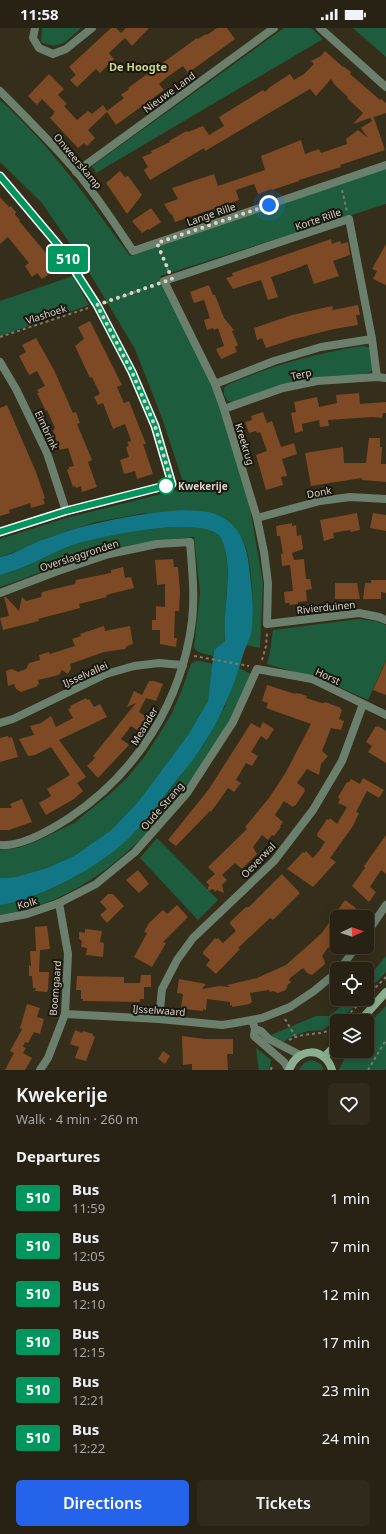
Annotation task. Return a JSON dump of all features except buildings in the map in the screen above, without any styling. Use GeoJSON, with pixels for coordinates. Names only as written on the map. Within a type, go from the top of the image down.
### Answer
{"type":"FeatureCollection","features":[{"type":"Feature","properties":{"kind":"main road"},"geometry":{"type":"LineString","coordinates":[[366,1014],[386,992]]}},
{"type":"Feature","properties":{"kind":"main road"},"geometry":{"type":"LineString","coordinates":[[324,1057],[330,1051]]}},
{"type":"Feature","properties":{"kind":"main road"},"geometry":{"type":"LineString","coordinates":[[289,1070],[293,1062],[300,1055],[312,1052],[324,1057],[330,1064],[332,1070]]}},
{"type":"Feature","properties":{"kind":"street"},"geometry":{"type":"LineString","coordinates":[[35,28],[33,38],[39,48],[53,54],[66,49],[92,28]]}},
{"type":"Feature","properties":{"kind":"street","name":"Nieuwe Land"},"geometry":{"type":"LineString","coordinates":[[76,172],[274,28]]}},
{"type":"Feature","properties":{"kind":"street"},"geometry":{"type":"LineString","coordinates":[[320,28],[386,87]]}},
{"type":"Feature","properties":{"kind":"street","name":"Onweerskamp"},"geometry":{"type":"LineString","coordinates":[[0,91],[39,129],[76,172],[108,213],[133,251]]}},
{"type":"Feature","properties":{"kind":"street","name":"Lange Rille"},"geometry":{"type":"LineString","coordinates":[[133,251],[386,165]]}},
{"type":"Feature","properties":{"kind":"street"},"geometry":{"type":"LineString","coordinates":[[0,176],[59,246],[97,305],[132,372],[155,426],[172,484],[66,511],[0,532]]}},
{"type":"Feature","properties":{"kind":"street","name":"Korte Rille"},"geometry":{"type":"LineString","coordinates":[[168,280],[349,219],[372,340],[377,377]]}},
{"type":"Feature","properties":{"kind":"street","name":"Kreekrug"},"geometry":{"type":"LineString","coordinates":[[168,280],[215,384],[257,518],[264,552],[268,583],[267,624]]}},
{"type":"Feature","properties":{"kind":"street","name":"Terp"},"geometry":{"type":"LineString","coordinates":[[215,384],[274,361],[321,347],[372,340]]}},
{"type":"Feature","properties":{"kind":"street","name":"Eimbrink"},"geometry":{"type":"LineString","coordinates":[[0,362],[16,389],[47,453],[66,511]]}},
{"type":"Feature","properties":{"kind":"street","name":"Terp"},"geometry":{"type":"LineString","coordinates":[[224,409],[283,388],[317,381],[377,377],[386,378]]}},
{"type":"Feature","properties":{"kind":"street","name":"Donk"},"geometry":{"type":"LineString","coordinates":[[257,518],[320,501],[350,497],[386,499]]}},
{"type":"Feature","properties":{"kind":"street","name":"Overslaggronden"},"geometry":{"type":"LineString","coordinates":[[0,593],[109,554],[157,544],[190,542]]}},
{"type":"Feature","properties":{"kind":"street","name":"Meander"},"geometry":{"type":"LineString","coordinates":[[0,846],[6,846],[29,839],[54,828],[87,806],[110,786],[135,759],[156,728],[173,694],[186,654],[192,620],[193,578],[190,542]]}},
{"type":"Feature","properties":{"kind":"street","name":"Rivierduinen"},"geometry":{"type":"LineString","coordinates":[[267,624],[358,613],[380,617],[386,620]]}},
{"type":"Feature","properties":{"kind":"street","name":"IJsselvallei"},"geometry":{"type":"LineString","coordinates":[[0,723],[13,719],[106,674],[134,666],[159,663],[183,665]]}},
{"type":"Feature","properties":{"kind":"street","name":"Horst"},"geometry":{"type":"LineString","coordinates":[[257,669],[312,679],[386,715]]}},
{"type":"Feature","properties":{"kind":"street","name":"Oude Strang"},"geometry":{"type":"LineString","coordinates":[[59,903],[96,884],[135,852],[187,793],[233,722],[257,669]]}},
{"type":"Feature","properties":{"kind":"street","name":"Oeverwal"},"geometry":{"type":"LineString","coordinates":[[159,1019],[162,989],[177,960],[193,938],[274,861],[313,810],[342,761],[363,704]]}},
{"type":"Feature","properties":{"kind":"street","name":"Kolk"},"geometry":{"type":"LineString","coordinates":[[0,919],[27,914],[59,903]]}},
{"type":"Feature","properties":{"kind":"street","name":"Boomgaard"},"geometry":{"type":"LineString","coordinates":[[40,1070],[48,1058],[65,1014],[68,954],[59,903]]}},
{"type":"Feature","properties":{"kind":"street"},"geometry":{"type":"LineString","coordinates":[[374,923],[386,905]]}},
{"type":"Feature","properties":{"kind":"street","name":"IJsselwaard"},"geometry":{"type":"LineString","coordinates":[[65,1014],[159,1019],[222,1025],[252,1020],[280,1011],[299,1002],[330,978]]}},
{"type":"Feature","properties":{"kind":"street"},"geometry":{"type":"LineString","coordinates":[[252,1020],[255,1029],[254,1036],[284,1062],[289,1070]]}},
{"type":"Feature","properties":{"kind":"street"},"geometry":{"type":"LineString","coordinates":[[255,1029],[261,1031],[269,1039],[300,1055]]}},
{"type":"Feature","properties":{"kind":"path"},"geometry":{"type":"LineString","coordinates":[[340,181],[349,219]]}},
{"type":"Feature","properties":{"kind":"path"},"geometry":{"type":"LineString","coordinates":[[157,243],[168,280]]}},
{"type":"Feature","properties":{"kind":"path","name":"Vlashoek"},"geometry":{"type":"LineString","coordinates":[[0,337],[168,280]]}},
{"type":"Feature","properties":{"kind":"path"},"geometry":{"type":"LineString","coordinates":[[257,669],[261,663],[266,646],[267,624]]}},
{"type":"Feature","properties":{"kind":"path"},"geometry":{"type":"LineString","coordinates":[[203,658],[243,665]]}},
{"type":"Feature","properties":{"kind":"path"},"geometry":{"type":"LineString","coordinates":[[374,989],[386,976]]}},
{"type":"Feature","properties":{"kind":"path"},"geometry":{"type":"LineString","coordinates":[[349,1014],[357,1006]]}},
{"type":"Feature","properties":{"kind":"path"},"geometry":{"type":"LineString","coordinates":[[280,1011],[296,1036],[324,1032],[330,1029]]}},
{"type":"Feature","properties":{"kind":"path"},"geometry":{"type":"LineString","coordinates":[[368,1070],[386,1040]]}},
{"type":"Feature","properties":{"kind":"green space"},"geometry":{"type":"Polygon","coordinates":[[[42,28],[81,28],[67,41],[58,45],[48,45],[41,42],[42,28]]]}},
{"type":"Feature","properties":{"kind":"green space"},"geometry":{"type":"Polygon","coordinates":[[[284,28],[311,28],[323,39],[96,173],[92,166],[284,28]]]}},
{"type":"Feature","properties":{"kind":"green space"},"geometry":{"type":"Polygon","coordinates":[[[353,28],[386,28],[386,57],[353,28]]]}},
{"type":"Feature","properties":{"kind":"green space"},"geometry":{"type":"Polygon","coordinates":[[[0,100],[19,117],[53,155],[130,256],[386,169],[386,204],[160,276],[222,403],[248,497],[263,583],[260,648],[246,645],[252,627],[253,602],[250,564],[242,538],[145,513],[96,522],[44,539],[23,549],[0,557],[0,539],[66,518],[185,488],[162,418],[135,349],[86,267],[42,203],[0,162],[0,100]]]}},
{"type":"Feature","properties":{"kind":"green space"},"geometry":{"type":"Polygon","coordinates":[[[73,276],[89,305],[0,336],[0,301],[73,276]]]}},
{"type":"Feature","properties":{"kind":"green space"},"geometry":{"type":"Polygon","coordinates":[[[362,346],[369,347],[371,350],[374,369],[370,372],[307,380],[282,386],[232,402],[228,401],[224,395],[224,388],[227,385],[261,372],[293,361],[362,346]]]}},
{"type":"Feature","properties":{"kind":"green space"},"geometry":{"type":"Polygon","coordinates":[[[193,526],[208,529],[220,536],[224,544],[226,556],[227,586],[225,641],[214,650],[213,656],[200,653],[194,648],[200,592],[194,537],[161,540],[111,550],[55,567],[0,587],[0,575],[23,567],[62,549],[84,541],[115,534],[193,526]]]}},
{"type":"Feature","properties":{"kind":"green space"},"geometry":{"type":"Polygon","coordinates":[[[359,619],[376,621],[386,625],[386,660],[368,700],[328,682],[267,664],[273,630],[359,619]]]}},
{"type":"Feature","properties":{"kind":"green space"},"geometry":{"type":"Polygon","coordinates":[[[195,661],[213,664],[208,701],[188,735],[138,802],[110,831],[74,856],[47,868],[16,877],[0,878],[0,850],[18,848],[35,842],[74,823],[127,778],[145,756],[172,713],[191,664],[195,661]]]}},
{"type":"Feature","properties":{"kind":"green space"},"geometry":{"type":"Polygon","coordinates":[[[239,668],[251,674],[225,730],[201,768],[149,831],[105,870],[81,886],[56,899],[29,909],[0,915],[0,905],[37,895],[62,884],[78,875],[133,834],[149,817],[203,746],[225,706],[239,668]]]}},
{"type":"Feature","properties":{"kind":"green space"},"geometry":{"type":"Polygon","coordinates":[[[157,838],[218,900],[198,920],[140,858],[157,838]]]}},
{"type":"Feature","properties":{"kind":"green space"},"geometry":{"type":"Polygon","coordinates":[[[386,956],[386,972],[374,985],[374,971],[386,956]]]}},
{"type":"Feature","properties":{"kind":"green space"},"geometry":{"type":"Polygon","coordinates":[[[341,1006],[355,1006],[345,1014],[332,1014],[341,1006]]]}},
{"type":"Feature","properties":{"kind":"green space"},"geometry":{"type":"Polygon","coordinates":[[[386,1006],[386,1069],[339,1070],[345,1058],[374,1058],[374,1018],[386,1006]]]}},
{"type":"Feature","properties":{"kind":"green space"},"geometry":{"type":"Polygon","coordinates":[[[330,1015],[330,1025],[323,1030],[308,1031],[293,1036],[283,1042],[271,1035],[316,1016],[330,1015]]]}},
{"type":"Feature","properties":{"kind":"green space"},"geometry":{"type":"Polygon","coordinates":[[[256,1048],[271,1060],[269,1070],[259,1070],[256,1048]]]}},
{"type":"Feature","properties":{"kind":"green space"},"geometry":{"type":"Polygon","coordinates":[[[312,1060],[321,1064],[324,1070],[299,1070],[304,1063],[312,1060]]]}},
{"type":"Feature","properties":{"kind":"water"},"geometry":{"type":"Polygon","coordinates":[[[182,510],[215,514],[232,524],[242,538],[249,565],[253,613],[252,630],[235,679],[216,724],[196,756],[154,810],[134,833],[121,845],[90,868],[54,888],[17,901],[0,905],[0,878],[16,877],[47,868],[74,856],[110,831],[138,802],[188,735],[208,701],[214,650],[225,641],[228,575],[225,549],[221,538],[212,531],[195,527],[149,529],[101,537],[70,546],[28,565],[0,575],[0,557],[12,554],[39,541],[96,523],[130,516],[182,510]]]}},
{"type":"Feature","properties":{"kind":"bus line","name":"510"},"geometry":{"type":"LineString","coordinates":[[0,176],[59,246],[97,305],[132,372],[155,426],[172,484],[66,511],[0,532]]}},
{"type":"Feature","properties":{"kind":"place","name":"Kwekerije"},"geometry":{"type":"Point","coordinates":[166,486]}},
{"type":"Feature","properties":{"kind":"district","name":"De Hoogte"},"geometry":{"type":"Point","coordinates":[138,66]}},
{"type":"Feature","properties":{"kind":"route"},"geometry":{"type":"LineString","coordinates":[[166,486],[172,484],[155,426],[132,372],[97,305],[172,279],[157,243],[269,205]]}}]}
